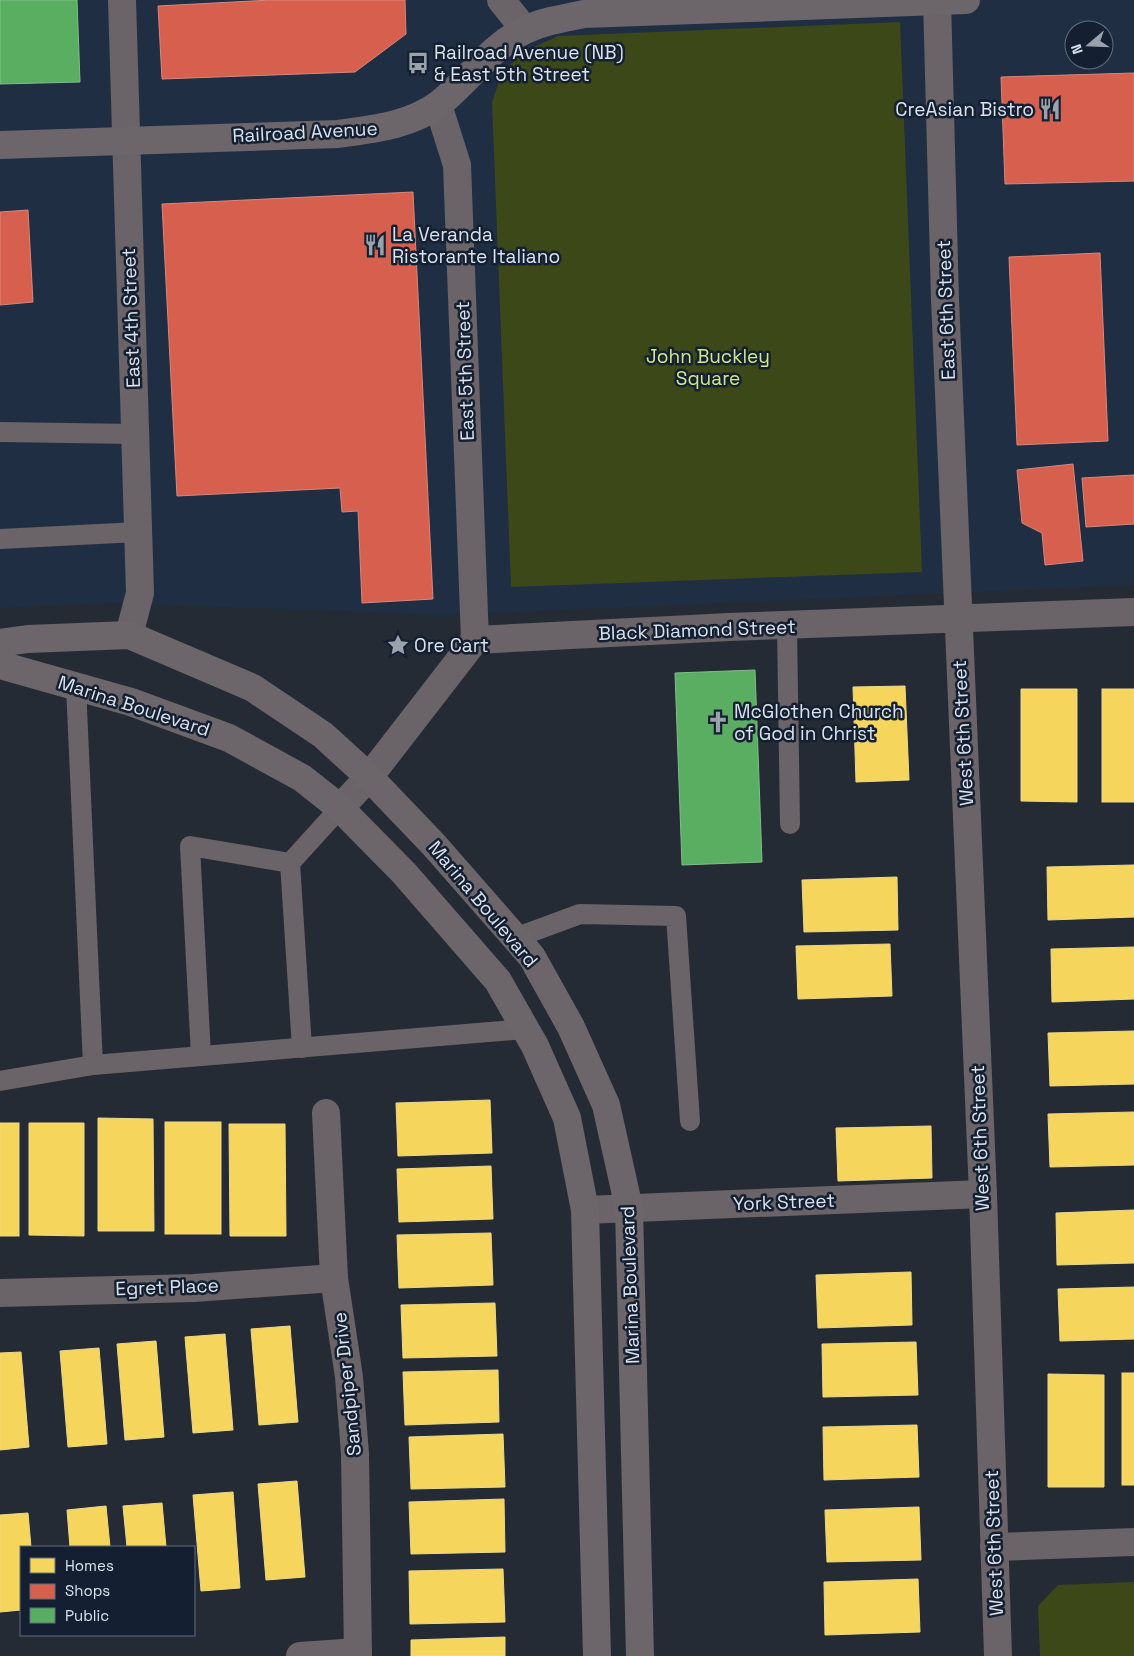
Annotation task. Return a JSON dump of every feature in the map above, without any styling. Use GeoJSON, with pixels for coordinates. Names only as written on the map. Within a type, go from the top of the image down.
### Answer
{"type":"FeatureCollection","features":[{"type":"Feature","properties":{"kind":"street","name":"East 4th Street"},"geometry":{"type":"LineString","coordinates":[[122,0],[140,593],[129,634]]}},
{"type":"Feature","properties":{"kind":"street"},"geometry":{"type":"LineString","coordinates":[[501,0],[525,30]]}},
{"type":"Feature","properties":{"kind":"street","name":"East 6th Street"},"geometry":{"type":"LineString","coordinates":[[937,0],[945,299],[958,620]]}},
{"type":"Feature","properties":{"kind":"street","name":"Railroad Avenue"},"geometry":{"type":"LineString","coordinates":[[0,145],[338,134],[391,127],[438,105],[508,41],[525,30],[552,20],[584,14],[641,6],[966,0]]}},
{"type":"Feature","properties":{"kind":"street","name":"East 5th Street"},"geometry":{"type":"LineString","coordinates":[[438,105],[456,165],[475,640]]}},
{"type":"Feature","properties":{"kind":"street","name":"Black Diamond Street"},"geometry":{"type":"LineString","coordinates":[[475,640],[1134,612]]}},
{"type":"Feature","properties":{"kind":"street","name":"West 6th Street"},"geometry":{"type":"LineString","coordinates":[[958,620],[983,1194],[998,1656]]}},
{"type":"Feature","properties":{"kind":"street","name":"Marina Boulevard"},"geometry":{"type":"LineString","coordinates":[[0,643],[28,639],[129,634],[253,688],[323,735],[369,777],[434,845],[532,957],[571,1027],[606,1105],[629,1208],[640,1656]]}},
{"type":"Feature","properties":{"kind":"street"},"geometry":{"type":"LineString","coordinates":[[340,808],[369,777],[475,640]]}},
{"type":"Feature","properties":{"kind":"street","name":"Marina Boulevard"},"geometry":{"type":"LineString","coordinates":[[0,665],[132,702],[229,738],[302,778],[340,808],[404,873],[498,981],[525,1029],[567,1118],[585,1210],[596,1656]]}},
{"type":"Feature","properties":{"kind":"street","name":"Sandpiper Drive"},"geometry":{"type":"LineString","coordinates":[[326,1113],[334,1278],[348,1377],[355,1454],[358,1654]]}},
{"type":"Feature","properties":{"kind":"street","name":"York Street"},"geometry":{"type":"LineString","coordinates":[[585,1210],[983,1194]]}},
{"type":"Feature","properties":{"kind":"street","name":"Egret Place"},"geometry":{"type":"LineString","coordinates":[[0,1293],[194,1288],[334,1278]]}},
{"type":"Feature","properties":{"kind":"street"},"geometry":{"type":"LineString","coordinates":[[994,1547],[1134,1542]]}},
{"type":"Feature","properties":{"kind":"street"},"geometry":{"type":"LineString","coordinates":[[300,1656],[358,1654]]}},
{"type":"Feature","properties":{"kind":"lane"},"geometry":{"type":"LineString","coordinates":[[0,432],[135,434]]}},
{"type":"Feature","properties":{"kind":"lane"},"geometry":{"type":"LineString","coordinates":[[0,539],[138,532]]}},
{"type":"Feature","properties":{"kind":"lane"},"geometry":{"type":"LineString","coordinates":[[787,626],[790,824]]}},
{"type":"Feature","properties":{"kind":"lane"},"geometry":{"type":"LineString","coordinates":[[76,686],[92,1065]]}},
{"type":"Feature","properties":{"kind":"lane"},"geometry":{"type":"LineString","coordinates":[[302,1048],[290,863],[340,808]]}},
{"type":"Feature","properties":{"kind":"lane"},"geometry":{"type":"LineString","coordinates":[[201,1056],[190,846],[290,863]]}},
{"type":"Feature","properties":{"kind":"lane"},"geometry":{"type":"LineString","coordinates":[[515,938],[580,914],[676,916],[690,1121]]}},
{"type":"Feature","properties":{"kind":"lane"},"geometry":{"type":"LineString","coordinates":[[0,1081],[92,1065],[525,1029]]}},
{"type":"Feature","properties":{"kind":"shaded area"},"geometry":{"type":"Polygon","coordinates":[[[0,0],[1134,0],[1134,585],[450,615],[108,603],[0,608],[0,0]]]}},
{"type":"Feature","properties":{"kind":"green space","name":"John Buckley Square"},"geometry":{"type":"Polygon","coordinates":[[[900,22],[922,572],[511,587],[492,102],[502,73],[523,52],[558,36],[900,22]]]}},
{"type":"Feature","properties":{"kind":"green space"},"geometry":{"type":"Polygon","coordinates":[[[1134,1582],[1134,1656],[1040,1656],[1038,1606],[1058,1585],[1134,1582]]]}},
{"type":"Feature","properties":{"kind":"building: Homes"},"geometry":{"type":"Polygon","coordinates":[[[905,686],[909,780],[856,782],[853,687],[905,686]]]}},
{"type":"Feature","properties":{"kind":"building: Homes"},"geometry":{"type":"Polygon","coordinates":[[[1021,689],[1077,689],[1077,802],[1021,801],[1021,689]]]}},
{"type":"Feature","properties":{"kind":"building: Homes"},"geometry":{"type":"Polygon","coordinates":[[[1102,689],[1134,689],[1134,802],[1102,802],[1102,689]]]}},
{"type":"Feature","properties":{"kind":"building: Homes"},"geometry":{"type":"Polygon","coordinates":[[[1134,865],[1134,917],[1048,920],[1047,867],[1134,865]]]}},
{"type":"Feature","properties":{"kind":"building: Homes"},"geometry":{"type":"Polygon","coordinates":[[[897,877],[898,930],[804,932],[802,880],[897,877]]]}},
{"type":"Feature","properties":{"kind":"building: Homes"},"geometry":{"type":"Polygon","coordinates":[[[890,944],[892,996],[798,999],[796,946],[890,944]]]}},
{"type":"Feature","properties":{"kind":"building: Homes"},"geometry":{"type":"Polygon","coordinates":[[[1134,947],[1134,999],[1052,1002],[1051,949],[1134,947]]]}},
{"type":"Feature","properties":{"kind":"building: Homes"},"geometry":{"type":"Polygon","coordinates":[[[1134,1031],[1134,1084],[1050,1086],[1048,1033],[1134,1031]]]}},
{"type":"Feature","properties":{"kind":"building: Homes"},"geometry":{"type":"Polygon","coordinates":[[[490,1100],[492,1153],[398,1156],[396,1103],[490,1100]]]}},
{"type":"Feature","properties":{"kind":"building: Homes"},"geometry":{"type":"Polygon","coordinates":[[[1134,1112],[1134,1165],[1050,1167],[1048,1114],[1134,1112]]]}},
{"type":"Feature","properties":{"kind":"building: Homes"},"geometry":{"type":"Polygon","coordinates":[[[98,1118],[153,1119],[154,1231],[98,1231],[98,1118]]]}},
{"type":"Feature","properties":{"kind":"building: Homes"},"geometry":{"type":"Polygon","coordinates":[[[165,1122],[221,1122],[221,1234],[165,1234],[165,1122]]]}},
{"type":"Feature","properties":{"kind":"building: Homes"},"geometry":{"type":"Polygon","coordinates":[[[0,1123],[19,1123],[19,1236],[0,1236],[0,1123]]]}},
{"type":"Feature","properties":{"kind":"building: Homes"},"geometry":{"type":"Polygon","coordinates":[[[29,1123],[84,1123],[84,1236],[29,1235],[29,1123]]]}},
{"type":"Feature","properties":{"kind":"building: Homes"},"geometry":{"type":"Polygon","coordinates":[[[229,1124],[285,1124],[286,1236],[230,1236],[229,1124]]]}},
{"type":"Feature","properties":{"kind":"building: Homes"},"geometry":{"type":"Polygon","coordinates":[[[931,1126],[932,1178],[838,1181],[836,1128],[931,1126]]]}},
{"type":"Feature","properties":{"kind":"building: Homes"},"geometry":{"type":"Polygon","coordinates":[[[491,1166],[493,1219],[399,1222],[397,1169],[491,1166]]]}},
{"type":"Feature","properties":{"kind":"building: Homes"},"geometry":{"type":"Polygon","coordinates":[[[1134,1210],[1134,1263],[1057,1265],[1056,1213],[1134,1210]]]}},
{"type":"Feature","properties":{"kind":"building: Homes"},"geometry":{"type":"Polygon","coordinates":[[[491,1233],[493,1285],[399,1288],[397,1235],[491,1233]]]}},
{"type":"Feature","properties":{"kind":"building: Homes"},"geometry":{"type":"Polygon","coordinates":[[[911,1272],[912,1325],[818,1328],[816,1275],[911,1272]]]}},
{"type":"Feature","properties":{"kind":"building: Homes"},"geometry":{"type":"Polygon","coordinates":[[[1134,1287],[1134,1339],[1060,1341],[1058,1289],[1134,1287]]]}},
{"type":"Feature","properties":{"kind":"building: Homes"},"geometry":{"type":"Polygon","coordinates":[[[495,1303],[497,1356],[403,1358],[401,1305],[495,1303]]]}},
{"type":"Feature","properties":{"kind":"building: Homes"},"geometry":{"type":"Polygon","coordinates":[[[290,1326],[298,1422],[259,1425],[251,1329],[290,1326]]]}},
{"type":"Feature","properties":{"kind":"building: Homes"},"geometry":{"type":"Polygon","coordinates":[[[225,1334],[233,1430],[193,1433],[185,1337],[225,1334]]]}},
{"type":"Feature","properties":{"kind":"building: Homes"},"geometry":{"type":"Polygon","coordinates":[[[156,1341],[164,1437],[125,1440],[117,1344],[156,1341]]]}},
{"type":"Feature","properties":{"kind":"building: Homes"},"geometry":{"type":"Polygon","coordinates":[[[916,1342],[918,1395],[823,1397],[822,1344],[916,1342]]]}},
{"type":"Feature","properties":{"kind":"building: Homes"},"geometry":{"type":"Polygon","coordinates":[[[99,1348],[107,1444],[68,1447],[60,1351],[99,1348]]]}},
{"type":"Feature","properties":{"kind":"building: Homes"},"geometry":{"type":"Polygon","coordinates":[[[21,1352],[29,1447],[0,1450],[0,1353],[21,1352]]]}},
{"type":"Feature","properties":{"kind":"building: Homes"},"geometry":{"type":"Polygon","coordinates":[[[498,1370],[499,1422],[405,1425],[403,1372],[498,1370]]]}},
{"type":"Feature","properties":{"kind":"building: Homes"},"geometry":{"type":"Polygon","coordinates":[[[1122,1373],[1134,1373],[1134,1485],[1122,1485],[1122,1373]]]}},
{"type":"Feature","properties":{"kind":"building: Homes"},"geometry":{"type":"Polygon","coordinates":[[[1048,1374],[1104,1375],[1104,1487],[1048,1487],[1048,1374]]]}},
{"type":"Feature","properties":{"kind":"building: Homes"},"geometry":{"type":"Polygon","coordinates":[[[917,1425],[919,1477],[824,1480],[823,1427],[917,1425]]]}},
{"type":"Feature","properties":{"kind":"building: Homes"},"geometry":{"type":"Polygon","coordinates":[[[503,1434],[505,1487],[411,1489],[409,1437],[503,1434]]]}},
{"type":"Feature","properties":{"kind":"building: Homes"},"geometry":{"type":"Polygon","coordinates":[[[297,1481],[305,1577],[266,1580],[258,1484],[297,1481]]]}},
{"type":"Feature","properties":{"kind":"building: Homes"},"geometry":{"type":"Polygon","coordinates":[[[233,1492],[240,1588],[201,1591],[193,1495],[233,1492]]]}},
{"type":"Feature","properties":{"kind":"building: Homes"},"geometry":{"type":"Polygon","coordinates":[[[504,1499],[505,1552],[411,1554],[409,1502],[504,1499]]]}},
{"type":"Feature","properties":{"kind":"building: Homes"},"geometry":{"type":"Polygon","coordinates":[[[162,1503],[166,1546],[127,1546],[123,1506],[162,1503]]]}},
{"type":"Feature","properties":{"kind":"building: Homes"},"geometry":{"type":"Polygon","coordinates":[[[106,1506],[110,1546],[70,1546],[67,1510],[106,1506]]]}},
{"type":"Feature","properties":{"kind":"building: Homes"},"geometry":{"type":"Polygon","coordinates":[[[919,1507],[921,1560],[827,1562],[825,1510],[919,1507]]]}},
{"type":"Feature","properties":{"kind":"building: Homes"},"geometry":{"type":"Polygon","coordinates":[[[28,1513],[31,1546],[20,1546],[20,1610],[0,1612],[0,1515],[28,1513]]]}},
{"type":"Feature","properties":{"kind":"building: Homes"},"geometry":{"type":"Polygon","coordinates":[[[503,1569],[505,1622],[410,1624],[409,1571],[503,1569]]]}},
{"type":"Feature","properties":{"kind":"building: Homes"},"geometry":{"type":"Polygon","coordinates":[[[918,1579],[920,1632],[825,1635],[824,1582],[918,1579]]]}},
{"type":"Feature","properties":{"kind":"building: Homes"},"geometry":{"type":"Polygon","coordinates":[[[505,1637],[505,1656],[411,1656],[411,1640],[505,1637]]]}},
{"type":"Feature","properties":{"kind":"building: Shops"},"geometry":{"type":"Polygon","coordinates":[[[271,0],[405,0],[406,34],[355,72],[162,79],[158,6],[271,0]]]}},
{"type":"Feature","properties":{"kind":"building: Shops"},"geometry":{"type":"Polygon","coordinates":[[[1134,73],[1134,181],[1005,184],[1001,77],[1134,73]]]}},
{"type":"Feature","properties":{"kind":"building: Shops"},"geometry":{"type":"Polygon","coordinates":[[[413,192],[433,599],[362,603],[358,511],[342,512],[340,488],[177,496],[162,204],[413,192]]]}},
{"type":"Feature","properties":{"kind":"building: Shops"},"geometry":{"type":"Polygon","coordinates":[[[28,210],[33,302],[0,305],[0,212],[28,210]]]}},
{"type":"Feature","properties":{"kind":"building: Shops"},"geometry":{"type":"Polygon","coordinates":[[[1100,253],[1108,441],[1017,445],[1009,257],[1100,253]]]}},
{"type":"Feature","properties":{"kind":"building: Shops"},"geometry":{"type":"Polygon","coordinates":[[[1073,464],[1083,561],[1045,565],[1042,533],[1022,523],[1017,470],[1073,464]]]}},
{"type":"Feature","properties":{"kind":"building: Shops"},"geometry":{"type":"Polygon","coordinates":[[[1134,475],[1134,524],[1086,527],[1082,478],[1134,475]]]}},
{"type":"Feature","properties":{"kind":"building: Public"},"geometry":{"type":"Polygon","coordinates":[[[0,0],[77,0],[80,82],[0,84],[0,0]]]}},
{"type":"Feature","properties":{"kind":"building: Public"},"geometry":{"type":"Polygon","coordinates":[[[755,670],[762,862],[682,865],[675,673],[755,670]]]}},
{"type":"Feature","properties":{"kind":"place","name":"Railroad Avenue (NB) & East 5th Street"},"geometry":{"type":"Point","coordinates":[418,63]}},
{"type":"Feature","properties":{"kind":"place","name":"CreAsian Bistro"},"geometry":{"type":"Point","coordinates":[1050,109]}},
{"type":"Feature","properties":{"kind":"place","name":"La Veranda Ristorante Italiano"},"geometry":{"type":"Point","coordinates":[375,245]}},
{"type":"Feature","properties":{"kind":"place","name":"Ore Cart"},"geometry":{"type":"Point","coordinates":[398,645]}},
{"type":"Feature","properties":{"kind":"place","name":"McGlothen Church of God in Christ"},"geometry":{"type":"Point","coordinates":[718,722]}}]}
